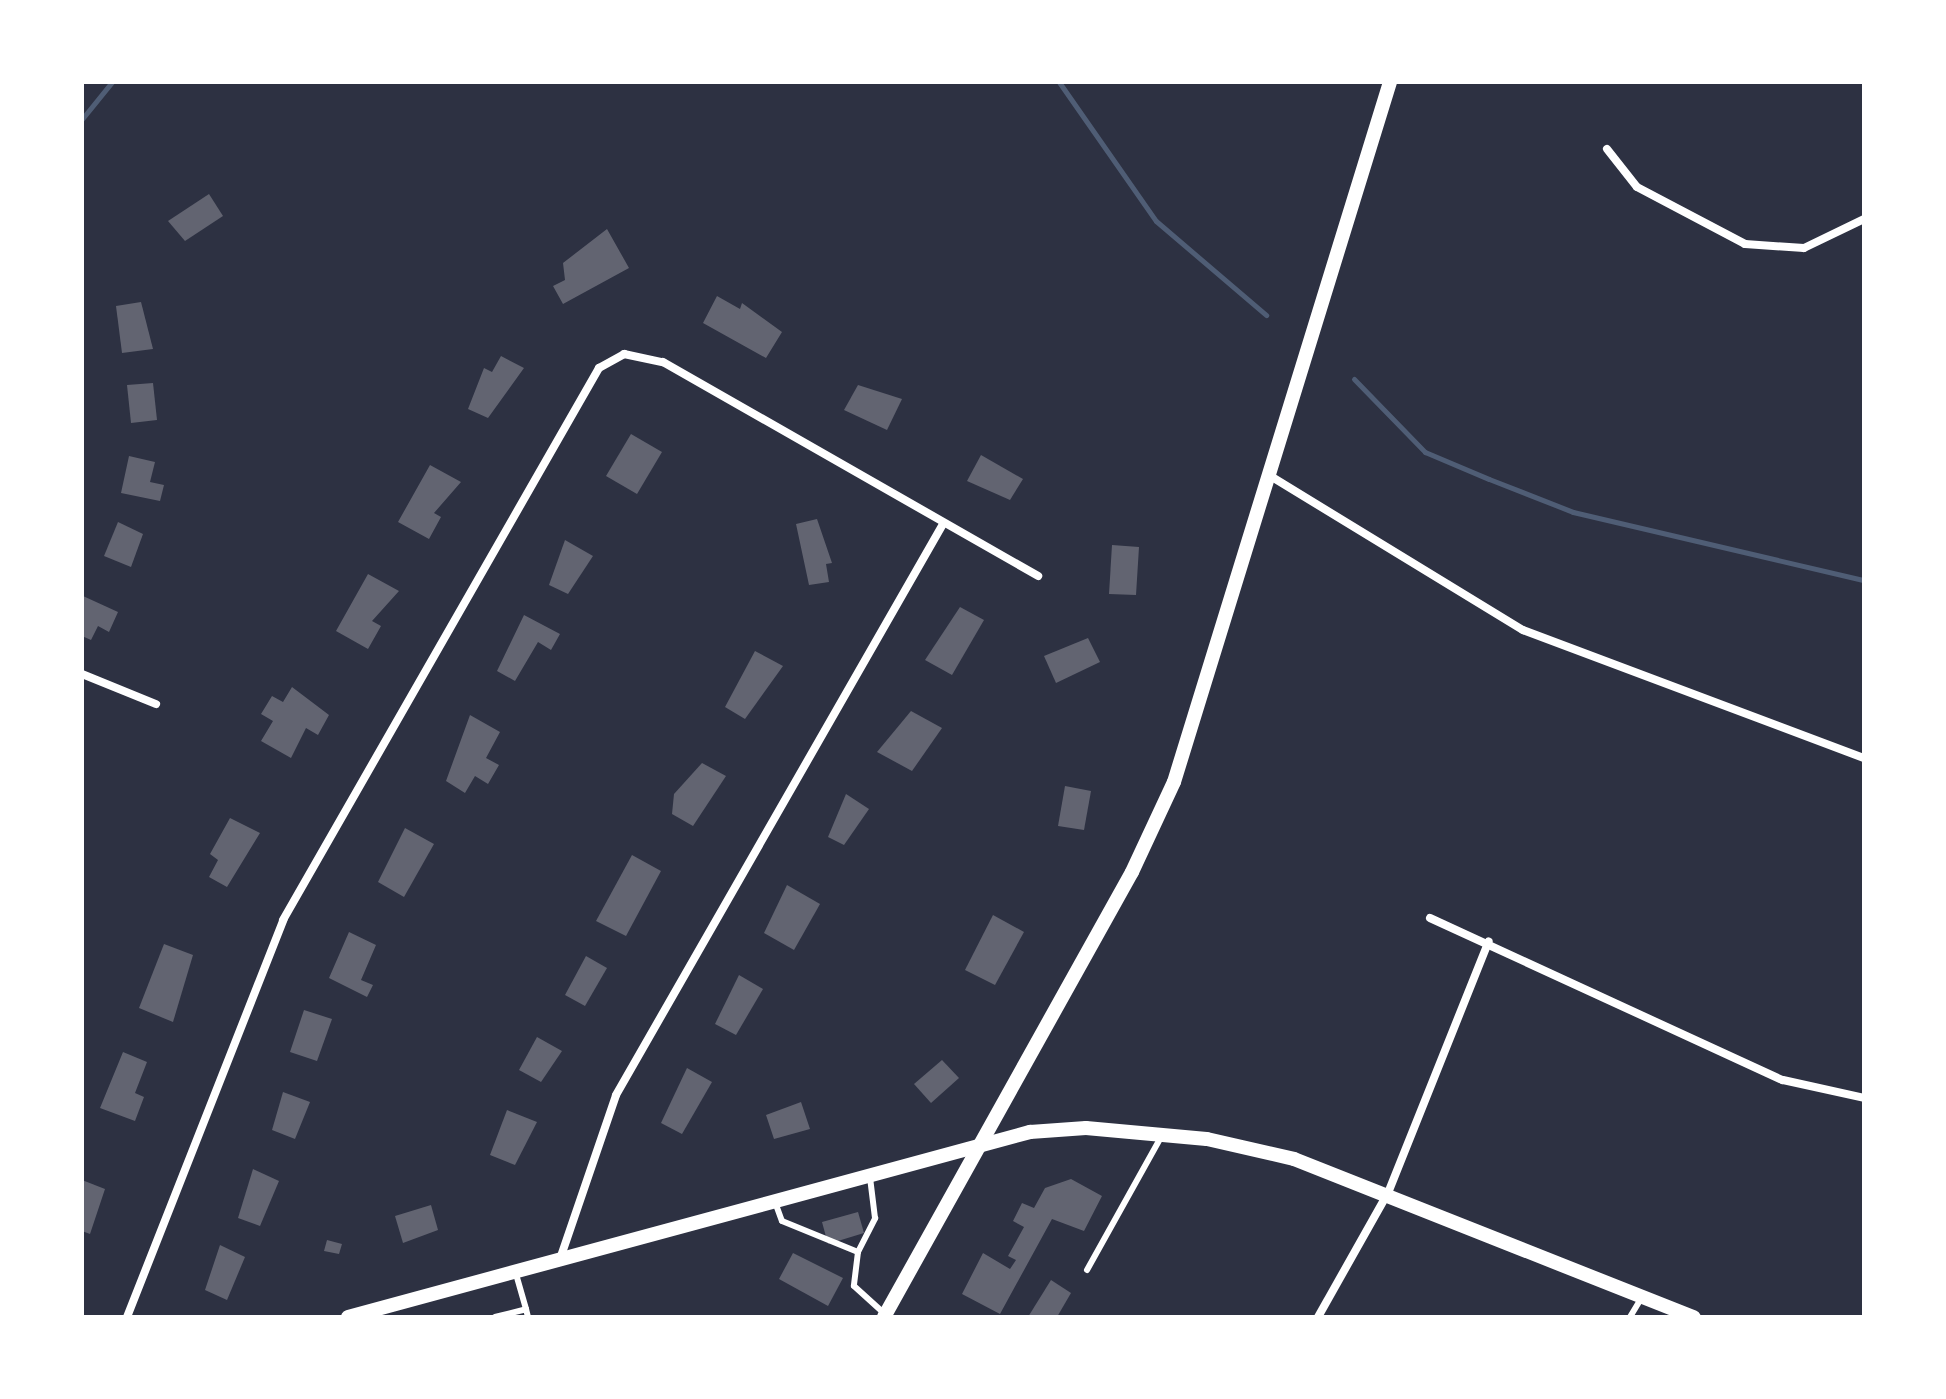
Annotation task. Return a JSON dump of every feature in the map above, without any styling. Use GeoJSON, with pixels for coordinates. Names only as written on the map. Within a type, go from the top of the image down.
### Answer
{"type":"FeatureCollection","features":[{"type":"Feature","properties":{"kind":"street"},"geometry":{"type":"LineString","coordinates":[[884,1315],[1165,804],[1205,700],[1390,82]]}},
{"type":"Feature","properties":{"kind":"street"},"geometry":{"type":"LineString","coordinates":[[1607,149],[1637,187],[1745,244],[1804,248],[1864,219]]}},
{"type":"Feature","properties":{"kind":"street"},"geometry":{"type":"LineString","coordinates":[[127,1317],[283,920],[599,368],[624,354],[663,362],[1038,576]]}},
{"type":"Feature","properties":{"kind":"street"},"geometry":{"type":"LineString","coordinates":[[1272,477],[1523,630],[1864,758]]}},
{"type":"Feature","properties":{"kind":"street"},"geometry":{"type":"LineString","coordinates":[[560,1260],[616,1095],[943,524]]}},
{"type":"Feature","properties":{"kind":"street"},"geometry":{"type":"LineString","coordinates":[[82,674],[156,704]]}},
{"type":"Feature","properties":{"kind":"street"},"geometry":{"type":"LineString","coordinates":[[1430,918],[1489,941],[1783,1080],[1864,1098]]}},
{"type":"Feature","properties":{"kind":"street"},"geometry":{"type":"LineString","coordinates":[[1318,1317],[1388,1193],[1489,941]]}},
{"type":"Feature","properties":{"kind":"street"},"geometry":{"type":"LineString","coordinates":[[348,1317],[869,1174],[980,1145],[1064,1128],[1162,1135],[1260,1149],[1388,1193],[1694,1317]]}},
{"type":"Feature","properties":{"kind":"lane"},"geometry":{"type":"LineString","coordinates":[[1087,1270],[1162,1135]]}},
{"type":"Feature","properties":{"kind":"lane"},"geometry":{"type":"LineString","coordinates":[[869,1174],[875,1218],[858,1252],[854,1286],[884,1315]]}},
{"type":"Feature","properties":{"kind":"lane"},"geometry":{"type":"LineString","coordinates":[[774,1200],[782,1221],[858,1252]]}},
{"type":"Feature","properties":{"kind":"lane"},"geometry":{"type":"LineString","coordinates":[[515,1271],[528,1317]]}},
{"type":"Feature","properties":{"kind":"lane"},"geometry":{"type":"LineString","coordinates":[[1630,1317],[1642,1297]]}},
{"type":"Feature","properties":{"kind":"lane"},"geometry":{"type":"LineString","coordinates":[[495,1317],[526,1309]]}},
{"type":"Feature","properties":{"kind":"building"},"geometry":{"type":"Polygon","coordinates":[[[209,194],[223,216],[185,241],[168,221],[209,194]]]}},
{"type":"Feature","properties":{"kind":"building"},"geometry":{"type":"Polygon","coordinates":[[[607,229],[629,268],[563,304],[553,286],[565,280],[563,263],[607,229]]]}},
{"type":"Feature","properties":{"kind":"building"},"geometry":{"type":"Polygon","coordinates":[[[717,296],[740,309],[742,303],[782,332],[766,358],[703,323],[717,296]]]}},
{"type":"Feature","properties":{"kind":"building"},"geometry":{"type":"Polygon","coordinates":[[[141,302],[153,349],[122,353],[116,306],[141,302]]]}},
{"type":"Feature","properties":{"kind":"building"},"geometry":{"type":"Polygon","coordinates":[[[501,356],[524,368],[488,418],[468,409],[484,368],[492,372],[501,356]]]}},
{"type":"Feature","properties":{"kind":"building"},"geometry":{"type":"Polygon","coordinates":[[[153,383],[157,420],[131,423],[127,385],[153,383]]]}},
{"type":"Feature","properties":{"kind":"building"},"geometry":{"type":"Polygon","coordinates":[[[858,385],[902,399],[887,430],[844,410],[858,385]]]}},
{"type":"Feature","properties":{"kind":"building"},"geometry":{"type":"Polygon","coordinates":[[[631,434],[662,452],[637,494],[606,476],[631,434]]]}},
{"type":"Feature","properties":{"kind":"building"},"geometry":{"type":"Polygon","coordinates":[[[981,455],[1023,479],[1010,500],[967,481],[981,455]]]}},
{"type":"Feature","properties":{"kind":"building"},"geometry":{"type":"Polygon","coordinates":[[[129,456],[155,462],[150,482],[164,485],[160,501],[121,493],[129,456]]]}},
{"type":"Feature","properties":{"kind":"building"},"geometry":{"type":"Polygon","coordinates":[[[430,465],[461,482],[434,513],[441,517],[429,539],[398,522],[430,465]]]}},
{"type":"Feature","properties":{"kind":"building"},"geometry":{"type":"Polygon","coordinates":[[[817,519],[832,563],[826,564],[829,582],[809,585],[796,524],[817,519]]]}},
{"type":"Feature","properties":{"kind":"building"},"geometry":{"type":"Polygon","coordinates":[[[118,522],[143,534],[131,567],[104,556],[118,522]]]}},
{"type":"Feature","properties":{"kind":"building"},"geometry":{"type":"Polygon","coordinates":[[[565,540],[593,556],[568,594],[549,585],[565,540]]]}},
{"type":"Feature","properties":{"kind":"building"},"geometry":{"type":"Polygon","coordinates":[[[1112,545],[1139,547],[1136,595],[1109,594],[1112,545]]]}},
{"type":"Feature","properties":{"kind":"building"},"geometry":{"type":"Polygon","coordinates":[[[368,574],[399,591],[372,621],[381,626],[368,649],[336,631],[368,574]]]}},
{"type":"Feature","properties":{"kind":"building"},"geometry":{"type":"Polygon","coordinates":[[[83,596],[118,612],[109,632],[98,626],[91,640],[82,636],[83,596]]]}},
{"type":"Feature","properties":{"kind":"building"},"geometry":{"type":"Polygon","coordinates":[[[960,607],[984,620],[952,675],[925,660],[960,607]]]}},
{"type":"Feature","properties":{"kind":"building"},"geometry":{"type":"Polygon","coordinates":[[[524,615],[560,634],[551,650],[538,642],[515,681],[497,671],[524,615]]]}},
{"type":"Feature","properties":{"kind":"building"},"geometry":{"type":"Polygon","coordinates":[[[1088,638],[1100,662],[1056,683],[1044,656],[1088,638]]]}},
{"type":"Feature","properties":{"kind":"building"},"geometry":{"type":"Polygon","coordinates":[[[755,651],[783,666],[745,719],[725,707],[755,651]]]}},
{"type":"Feature","properties":{"kind":"building"},"geometry":{"type":"Polygon","coordinates":[[[292,687],[329,715],[318,735],[306,728],[291,758],[261,741],[273,721],[261,714],[272,696],[283,702],[292,687]]]}},
{"type":"Feature","properties":{"kind":"building"},"geometry":{"type":"Polygon","coordinates":[[[911,711],[942,728],[912,771],[877,752],[911,711]]]}},
{"type":"Feature","properties":{"kind":"building"},"geometry":{"type":"Polygon","coordinates":[[[470,715],[500,732],[486,758],[499,765],[488,784],[475,776],[465,793],[446,781],[470,715]]]}},
{"type":"Feature","properties":{"kind":"building"},"geometry":{"type":"Polygon","coordinates":[[[702,763],[726,776],[693,826],[672,814],[674,794],[702,763]]]}},
{"type":"Feature","properties":{"kind":"building"},"geometry":{"type":"Polygon","coordinates":[[[1065,786],[1091,791],[1084,830],[1058,826],[1065,786]]]}},
{"type":"Feature","properties":{"kind":"building"},"geometry":{"type":"Polygon","coordinates":[[[846,794],[869,809],[844,845],[828,837],[846,794]]]}},
{"type":"Feature","properties":{"kind":"building"},"geometry":{"type":"Polygon","coordinates":[[[230,818],[260,833],[227,887],[209,877],[218,860],[210,854],[230,818]]]}},
{"type":"Feature","properties":{"kind":"building"},"geometry":{"type":"Polygon","coordinates":[[[405,828],[434,844],[404,897],[378,882],[405,828]]]}},
{"type":"Feature","properties":{"kind":"building"},"geometry":{"type":"Polygon","coordinates":[[[632,855],[661,871],[626,936],[596,921],[632,855]]]}},
{"type":"Feature","properties":{"kind":"building"},"geometry":{"type":"Polygon","coordinates":[[[787,885],[820,904],[794,950],[764,933],[787,885]]]}},
{"type":"Feature","properties":{"kind":"building"},"geometry":{"type":"Polygon","coordinates":[[[993,915],[1024,932],[995,985],[965,970],[993,915]]]}},
{"type":"Feature","properties":{"kind":"building"},"geometry":{"type":"Polygon","coordinates":[[[349,932],[376,945],[361,980],[373,985],[367,997],[329,978],[349,932]]]}},
{"type":"Feature","properties":{"kind":"building"},"geometry":{"type":"Polygon","coordinates":[[[164,944],[193,955],[173,1022],[139,1008],[164,944]]]}},
{"type":"Feature","properties":{"kind":"building"},"geometry":{"type":"Polygon","coordinates":[[[586,956],[607,968],[585,1006],[565,995],[586,956]]]}},
{"type":"Feature","properties":{"kind":"building"},"geometry":{"type":"Polygon","coordinates":[[[739,975],[763,989],[736,1035],[715,1024],[739,975]]]}},
{"type":"Feature","properties":{"kind":"building"},"geometry":{"type":"Polygon","coordinates":[[[304,1010],[332,1019],[317,1061],[290,1052],[304,1010]]]}},
{"type":"Feature","properties":{"kind":"building"},"geometry":{"type":"Polygon","coordinates":[[[537,1037],[562,1051],[541,1082],[519,1070],[537,1037]]]}},
{"type":"Feature","properties":{"kind":"building"},"geometry":{"type":"Polygon","coordinates":[[[123,1052],[147,1062],[135,1093],[144,1097],[135,1121],[100,1108],[123,1052]]]}},
{"type":"Feature","properties":{"kind":"building"},"geometry":{"type":"Polygon","coordinates":[[[942,1060],[959,1078],[931,1103],[914,1084],[942,1060]]]}},
{"type":"Feature","properties":{"kind":"building"},"geometry":{"type":"Polygon","coordinates":[[[687,1068],[712,1082],[682,1134],[661,1123],[687,1068]]]}},
{"type":"Feature","properties":{"kind":"building"},"geometry":{"type":"Polygon","coordinates":[[[283,1092],[310,1102],[295,1139],[272,1130],[283,1092]]]}},
{"type":"Feature","properties":{"kind":"building"},"geometry":{"type":"Polygon","coordinates":[[[801,1102],[810,1129],[774,1139],[766,1115],[801,1102]]]}},
{"type":"Feature","properties":{"kind":"building"},"geometry":{"type":"Polygon","coordinates":[[[507,1110],[537,1122],[515,1165],[490,1155],[507,1110]]]}},
{"type":"Feature","properties":{"kind":"building"},"geometry":{"type":"Polygon","coordinates":[[[253,1169],[279,1181],[260,1226],[238,1218],[253,1169]]]}},
{"type":"Feature","properties":{"kind":"building"},"geometry":{"type":"Polygon","coordinates":[[[1071,1179],[1102,1196],[1084,1231],[1052,1219],[1000,1314],[962,1294],[983,1253],[1010,1269],[1016,1260],[1008,1256],[1024,1227],[1013,1221],[1022,1203],[1034,1208],[1045,1188],[1071,1179]]]}},
{"type":"Feature","properties":{"kind":"building"},"geometry":{"type":"Polygon","coordinates":[[[82,1180],[105,1189],[90,1234],[82,1231],[82,1180]]]}},
{"type":"Feature","properties":{"kind":"building"},"geometry":{"type":"Polygon","coordinates":[[[431,1205],[438,1230],[403,1243],[395,1216],[431,1205]]]}},
{"type":"Feature","properties":{"kind":"building"},"geometry":{"type":"Polygon","coordinates":[[[858,1212],[864,1233],[828,1244],[822,1222],[858,1212]]]}},
{"type":"Feature","properties":{"kind":"building"},"geometry":{"type":"Polygon","coordinates":[[[327,1240],[342,1244],[339,1254],[324,1251],[327,1240]]]}},
{"type":"Feature","properties":{"kind":"building"},"geometry":{"type":"Polygon","coordinates":[[[220,1245],[245,1257],[227,1300],[205,1290],[220,1245]]]}},
{"type":"Feature","properties":{"kind":"building"},"geometry":{"type":"Polygon","coordinates":[[[793,1253],[843,1278],[828,1306],[779,1279],[793,1253]]]}},
{"type":"Feature","properties":{"kind":"building"},"geometry":{"type":"Polygon","coordinates":[[[1051,1280],[1071,1293],[1057,1317],[1028,1317],[1051,1280]]]}},
{"type":"Feature","properties":{"kind":"waterway"},"geometry":{"type":"LineString","coordinates":[[82,119],[112,82]]}},
{"type":"Feature","properties":{"kind":"waterway"},"geometry":{"type":"LineString","coordinates":[[1059,82],[1156,221],[1266,315]]}},
{"type":"Feature","properties":{"kind":"waterway"},"geometry":{"type":"LineString","coordinates":[[1354,379],[1425,452],[1489,479],[1573,512],[1864,580]]}}]}
